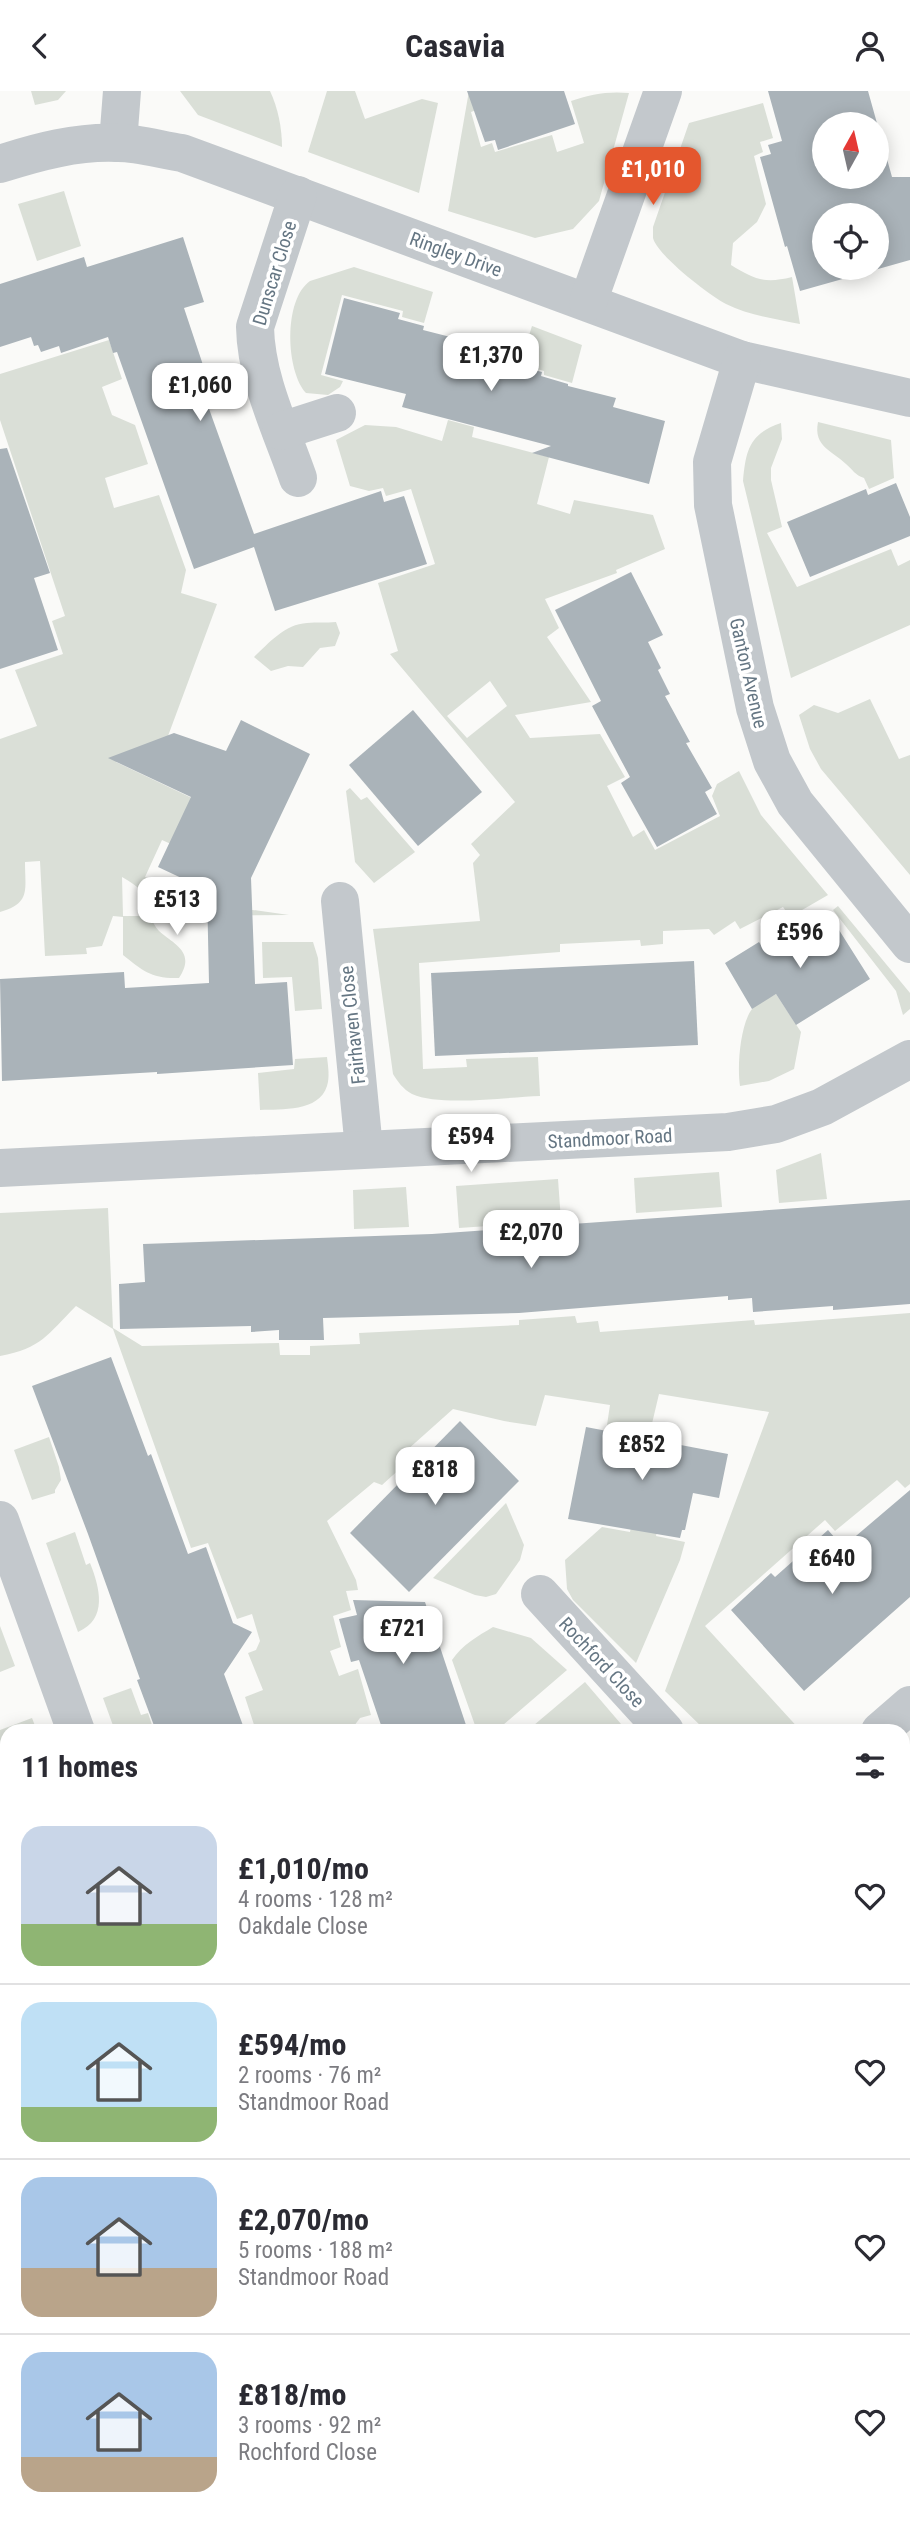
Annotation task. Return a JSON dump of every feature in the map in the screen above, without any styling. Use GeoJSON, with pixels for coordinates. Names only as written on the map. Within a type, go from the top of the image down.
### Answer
{"type":"FeatureCollection","features":[{"type":"Feature","properties":{"kind":"street"},"geometry":{"type":"LineString","coordinates":[[118,142],[122,91]]}},
{"type":"Feature","properties":{"kind":"street"},"geometry":{"type":"LineString","coordinates":[[588,302],[663,91]]}},
{"type":"Feature","properties":{"kind":"street","name":"Ringley Drive"},"geometry":{"type":"LineString","coordinates":[[0,164],[71,146],[118,142],[182,153],[742,360],[910,398]]}},
{"type":"Feature","properties":{"kind":"street","name":"Dunscar Close"},"geometry":{"type":"LineString","coordinates":[[298,195],[255,327],[256,349],[262,375],[298,478]]}},
{"type":"Feature","properties":{"kind":"street","name":"Ganton Avenue"},"geometry":{"type":"LineString","coordinates":[[742,360],[712,462],[710,484],[755,708],[772,761],[795,803],[910,944]]}},
{"type":"Feature","properties":{"kind":"street"},"geometry":{"type":"LineString","coordinates":[[281,431],[337,413]]}},
{"type":"Feature","properties":{"kind":"street","name":"Fairhaven Close"},"geometry":{"type":"LineString","coordinates":[[340,901],[364,1149]]}},
{"type":"Feature","properties":{"kind":"street","name":"Standmoor Road"},"geometry":{"type":"LineString","coordinates":[[0,1168],[728,1132],[776,1124],[822,1107],[910,1059]]}},
{"type":"Feature","properties":{"kind":"street"},"geometry":{"type":"LineString","coordinates":[[0,1520],[73,1724]]}},
{"type":"Feature","properties":{"kind":"street","name":"Rochford Close"},"geometry":{"type":"LineString","coordinates":[[540,1594],[659,1724]]}},
{"type":"Feature","properties":{"kind":"street"},"geometry":{"type":"LineString","coordinates":[[888,1724],[910,1705]]}},
{"type":"Feature","properties":{"kind":"shaded area"},"geometry":{"type":"Polygon","coordinates":[[[31,91],[66,91],[58,100],[35,105],[31,91]]]}},
{"type":"Feature","properties":{"kind":"shaded area"},"geometry":{"type":"Polygon","coordinates":[[[180,91],[270,91],[279,118],[282,147],[198,115],[180,91]]]}},
{"type":"Feature","properties":{"kind":"shaded area"},"geometry":{"type":"Polygon","coordinates":[[[327,91],[355,91],[365,119],[422,99],[438,103],[419,193],[308,152],[327,91]]]}},
{"type":"Feature","properties":{"kind":"shaded area"},"geometry":{"type":"Polygon","coordinates":[[[469,91],[482,108],[471,112],[481,147],[492,143],[495,152],[552,135],[557,152],[584,143],[571,101],[614,92],[629,93],[599,201],[573,229],[535,238],[448,211],[469,91]]]}},
{"type":"Feature","properties":{"kind":"shaded area"},"geometry":{"type":"Polygon","coordinates":[[[763,103],[773,138],[760,142],[763,152],[754,156],[766,204],[757,222],[733,243],[731,265],[760,279],[792,277],[800,324],[752,314],[726,304],[697,284],[664,255],[653,238],[653,227],[689,123],[763,103]]]}},
{"type":"Feature","properties":{"kind":"shaded area"},"geometry":{"type":"Polygon","coordinates":[[[64,191],[81,246],[37,261],[18,204],[64,191]]]}},
{"type":"Feature","properties":{"kind":"shaded area"},"geometry":{"type":"Polygon","coordinates":[[[354,267],[433,292],[424,323],[402,317],[403,311],[342,295],[321,375],[343,381],[340,387],[328,395],[306,393],[299,383],[291,353],[290,336],[295,303],[301,290],[310,281],[354,267]]]}},
{"type":"Feature","properties":{"kind":"shaded area"},"geometry":{"type":"Polygon","coordinates":[[[532,326],[582,345],[572,383],[520,364],[532,326]]]}},
{"type":"Feature","properties":{"kind":"shaded area"},"geometry":{"type":"Polygon","coordinates":[[[109,340],[122,379],[102,387],[112,415],[135,425],[148,464],[105,478],[114,508],[159,495],[186,570],[181,593],[217,604],[168,736],[116,762],[194,799],[173,845],[162,840],[145,877],[203,903],[289,915],[158,916],[144,893],[122,877],[123,916],[150,916],[159,931],[177,945],[185,962],[179,978],[148,973],[123,955],[123,917],[113,916],[102,946],[86,948],[87,954],[45,956],[40,861],[25,862],[22,900],[0,912],[0,739],[37,726],[15,670],[63,654],[52,621],[65,616],[0,420],[0,374],[109,340]]]}},
{"type":"Feature","properties":{"kind":"shaded area"},"geometry":{"type":"Polygon","coordinates":[[[448,420],[474,427],[472,437],[549,457],[537,504],[570,514],[574,500],[653,515],[665,549],[616,570],[617,573],[545,599],[559,628],[547,637],[591,702],[515,715],[530,738],[600,734],[625,777],[607,786],[633,837],[644,830],[655,850],[720,816],[712,796],[717,784],[739,771],[761,815],[828,895],[790,917],[783,907],[740,929],[735,921],[714,935],[709,929],[663,931],[663,944],[641,946],[640,940],[560,944],[560,952],[419,963],[423,1069],[467,1067],[466,1059],[538,1057],[540,1096],[456,1101],[424,1098],[406,1090],[393,1074],[373,929],[480,921],[473,863],[480,855],[471,844],[515,802],[390,654],[398,651],[378,583],[435,564],[411,489],[386,496],[383,488],[369,491],[350,486],[336,440],[365,425],[396,427],[442,441],[448,420]],[[490,681],[447,716],[467,738],[507,706],[490,681]]]}},
{"type":"Feature","properties":{"kind":"shaded area"},"geometry":{"type":"Polygon","coordinates":[[[818,422],[891,440],[894,478],[869,489],[864,478],[821,443],[817,430],[818,422]]]}},
{"type":"Feature","properties":{"kind":"shaded area"},"geometry":{"type":"Polygon","coordinates":[[[781,423],[782,439],[771,468],[771,480],[782,527],[767,533],[797,587],[891,549],[898,566],[910,560],[910,625],[791,678],[743,481],[751,445],[762,432],[781,423]]]}},
{"type":"Feature","properties":{"kind":"shaded area"},"geometry":{"type":"Polygon","coordinates":[[[336,622],[340,633],[335,646],[320,648],[303,667],[288,666],[271,671],[254,657],[278,635],[299,624],[336,622]]]}},
{"type":"Feature","properties":{"kind":"shaded area"},"geometry":{"type":"Polygon","coordinates":[[[870,699],[899,759],[910,755],[910,875],[821,769],[810,749],[799,715],[814,705],[838,713],[870,699]]]}},
{"type":"Feature","properties":{"kind":"shaded area"},"geometry":{"type":"Polygon","coordinates":[[[350,788],[361,800],[367,797],[415,852],[374,883],[355,862],[346,791],[350,788]]]}},
{"type":"Feature","properties":{"kind":"shaded area"},"geometry":{"type":"Polygon","coordinates":[[[838,906],[910,993],[910,1009],[903,1015],[896,991],[833,910],[838,906]]]}},
{"type":"Feature","properties":{"kind":"shaded area"},"geometry":{"type":"Polygon","coordinates":[[[262,942],[313,942],[318,958],[322,1009],[295,1011],[292,977],[263,978],[262,942]]]}},
{"type":"Feature","properties":{"kind":"shaded area"},"geometry":{"type":"Polygon","coordinates":[[[776,994],[801,1032],[794,1069],[769,1081],[740,1086],[740,1046],[748,1016],[754,1007],[776,994]]]}},
{"type":"Feature","properties":{"kind":"shaded area"},"geometry":{"type":"Polygon","coordinates":[[[327,1057],[328,1083],[316,1101],[288,1109],[260,1110],[258,1073],[294,1069],[295,1059],[327,1057]]]}},
{"type":"Feature","properties":{"kind":"shaded area"},"geometry":{"type":"Polygon","coordinates":[[[821,1153],[827,1199],[779,1203],[776,1170],[821,1153]]]}},
{"type":"Feature","properties":{"kind":"shaded area"},"geometry":{"type":"Polygon","coordinates":[[[719,1172],[722,1207],[636,1213],[634,1178],[719,1172]]]}},
{"type":"Feature","properties":{"kind":"shaded area"},"geometry":{"type":"Polygon","coordinates":[[[558,1179],[561,1221],[459,1228],[456,1186],[558,1179]]]}},
{"type":"Feature","properties":{"kind":"shaded area"},"geometry":{"type":"Polygon","coordinates":[[[406,1187],[409,1227],[354,1229],[353,1190],[406,1187]]]}},
{"type":"Feature","properties":{"kind":"shaded area"},"geometry":{"type":"Polygon","coordinates":[[[108,1208],[113,1328],[142,1346],[279,1343],[280,1355],[310,1355],[310,1346],[360,1344],[359,1333],[519,1325],[519,1320],[575,1316],[577,1323],[598,1321],[600,1332],[754,1320],[755,1325],[910,1313],[910,1484],[905,1488],[897,1480],[835,1531],[825,1520],[705,1626],[795,1724],[699,1724],[665,1691],[769,1412],[659,1394],[650,1432],[607,1425],[610,1405],[545,1395],[536,1426],[453,1409],[406,1451],[413,1457],[382,1485],[374,1482],[327,1521],[356,1580],[358,1590],[346,1591],[351,1610],[333,1616],[341,1647],[330,1651],[339,1676],[358,1669],[371,1715],[360,1718],[356,1724],[254,1724],[245,1697],[263,1690],[248,1653],[256,1650],[260,1641],[252,1614],[237,1619],[208,1543],[191,1548],[113,1329],[76,1306],[43,1339],[26,1349],[0,1356],[0,1213],[108,1208]]]}},
{"type":"Feature","properties":{"kind":"shaded area"},"geometry":{"type":"Polygon","coordinates":[[[49,1437],[61,1480],[55,1493],[32,1500],[14,1450],[49,1437]]]}},
{"type":"Feature","properties":{"kind":"shaded area"},"geometry":{"type":"Polygon","coordinates":[[[506,1503],[524,1545],[520,1560],[496,1594],[486,1597],[475,1595],[433,1578],[506,1503]]]}},
{"type":"Feature","properties":{"kind":"shaded area"},"geometry":{"type":"Polygon","coordinates":[[[632,1522],[658,1527],[656,1536],[685,1542],[680,1560],[636,1663],[573,1600],[567,1589],[565,1560],[602,1527],[630,1532],[632,1522]]]}},
{"type":"Feature","properties":{"kind":"shaded area"},"geometry":{"type":"Polygon","coordinates":[[[75,1532],[86,1565],[90,1563],[94,1573],[99,1592],[98,1611],[94,1619],[78,1632],[46,1543],[75,1532]]]}},
{"type":"Feature","properties":{"kind":"shaded area"},"geometry":{"type":"Polygon","coordinates":[[[0,1626],[15,1666],[0,1672],[0,1626]]]}},
{"type":"Feature","properties":{"kind":"shaded area"},"geometry":{"type":"Polygon","coordinates":[[[493,1627],[531,1638],[567,1670],[504,1724],[475,1724],[452,1660],[476,1637],[493,1627]]]}},
{"type":"Feature","properties":{"kind":"shaded area"},"geometry":{"type":"Polygon","coordinates":[[[585,1682],[621,1724],[535,1724],[585,1682]]]}},
{"type":"Feature","properties":{"kind":"shaded area"},"geometry":{"type":"Polygon","coordinates":[[[131,1688],[141,1715],[148,1713],[152,1724],[112,1724],[103,1698],[131,1688]]]}},
{"type":"Feature","properties":{"kind":"shaded area"},"geometry":{"type":"Polygon","coordinates":[[[32,1718],[34,1724],[16,1724],[32,1718]]]}},
{"type":"Feature","properties":{"kind":"building"},"geometry":{"type":"Polygon","coordinates":[[[467,91],[564,91],[575,124],[498,150],[495,140],[485,142],[467,91]]]}},
{"type":"Feature","properties":{"kind":"building"},"geometry":{"type":"Polygon","coordinates":[[[768,91],[868,91],[874,112],[812,112],[812,189],[889,189],[889,166],[892,177],[910,177],[910,260],[889,266],[889,203],[812,203],[812,280],[839,280],[800,291],[760,157],[771,154],[768,145],[782,141],[768,91]]]}},
{"type":"Feature","properties":{"kind":"building"},"geometry":{"type":"Polygon","coordinates":[[[183,237],[204,302],[184,308],[216,404],[208,406],[254,534],[381,491],[384,502],[404,496],[427,564],[275,611],[254,547],[194,569],[117,352],[113,353],[108,337],[61,353],[59,346],[41,352],[38,345],[34,346],[31,337],[0,347],[0,284],[84,257],[87,267],[183,237]]]}},
{"type":"Feature","properties":{"kind":"building"},"geometry":{"type":"Polygon","coordinates":[[[344,298],[400,313],[398,319],[424,326],[423,330],[470,342],[468,347],[496,355],[494,360],[542,372],[541,376],[568,386],[616,398],[613,407],[665,421],[649,484],[532,453],[551,446],[402,407],[406,394],[325,374],[344,298]]]}},
{"type":"Feature","properties":{"kind":"building"},"geometry":{"type":"Polygon","coordinates":[[[7,448],[50,573],[34,578],[58,650],[0,669],[0,449],[7,448]]]}},
{"type":"Feature","properties":{"kind":"building"},"geometry":{"type":"Polygon","coordinates":[[[896,483],[910,517],[910,536],[810,577],[787,522],[866,489],[868,495],[896,483]]]}},
{"type":"Feature","properties":{"kind":"building"},"geometry":{"type":"Polygon","coordinates":[[[631,572],[663,635],[648,642],[670,694],[665,696],[690,742],[686,743],[712,788],[705,792],[717,814],[657,847],[621,783],[630,777],[592,706],[601,701],[555,610],[631,572]]]}},
{"type":"Feature","properties":{"kind":"building"},"geometry":{"type":"Polygon","coordinates":[[[413,710],[482,792],[418,846],[349,765],[413,710]]]}},
{"type":"Feature","properties":{"kind":"building"},"geometry":{"type":"Polygon","coordinates":[[[241,720],[310,754],[251,878],[255,984],[287,982],[293,1065],[2,1081],[0,979],[124,972],[125,988],[209,983],[207,890],[158,867],[191,797],[108,758],[174,733],[226,751],[241,720]]]}},
{"type":"Feature","properties":{"kind":"building"},"geometry":{"type":"Polygon","coordinates":[[[827,911],[870,979],[796,1025],[776,994],[752,1009],[725,963],[759,942],[764,950],[827,911]]]}},
{"type":"Feature","properties":{"kind":"building"},"geometry":{"type":"Polygon","coordinates":[[[694,961],[698,1045],[435,1056],[431,973],[694,961]]]}},
{"type":"Feature","properties":{"kind":"building"},"geometry":{"type":"Polygon","coordinates":[[[910,1200],[910,1304],[753,1312],[752,1298],[728,1300],[728,1296],[519,1313],[323,1318],[324,1340],[279,1340],[279,1330],[251,1332],[251,1326],[120,1329],[119,1284],[145,1282],[143,1244],[432,1234],[910,1200]]]}},
{"type":"Feature","properties":{"kind":"building"},"geometry":{"type":"Polygon","coordinates":[[[111,1357],[188,1554],[206,1547],[233,1623],[252,1632],[224,1674],[242,1724],[153,1724],[88,1534],[32,1386],[111,1357]]]}},
{"type":"Feature","properties":{"kind":"building"},"geometry":{"type":"Polygon","coordinates":[[[460,1421],[519,1481],[409,1592],[350,1533],[460,1421]]]}},
{"type":"Feature","properties":{"kind":"building"},"geometry":{"type":"Polygon","coordinates":[[[586,1427],[728,1454],[719,1498],[693,1493],[685,1530],[682,1530],[680,1538],[568,1519],[586,1427]]]}},
{"type":"Feature","properties":{"kind":"building"},"geometry":{"type":"Polygon","coordinates":[[[910,1490],[910,1597],[804,1691],[731,1610],[771,1573],[775,1577],[828,1530],[843,1547],[910,1490]]]}},
{"type":"Feature","properties":{"kind":"building"},"geometry":{"type":"Polygon","coordinates":[[[353,1600],[425,1602],[466,1724],[381,1724],[359,1660],[351,1662],[339,1619],[357,1615],[353,1600]]]}}]}
